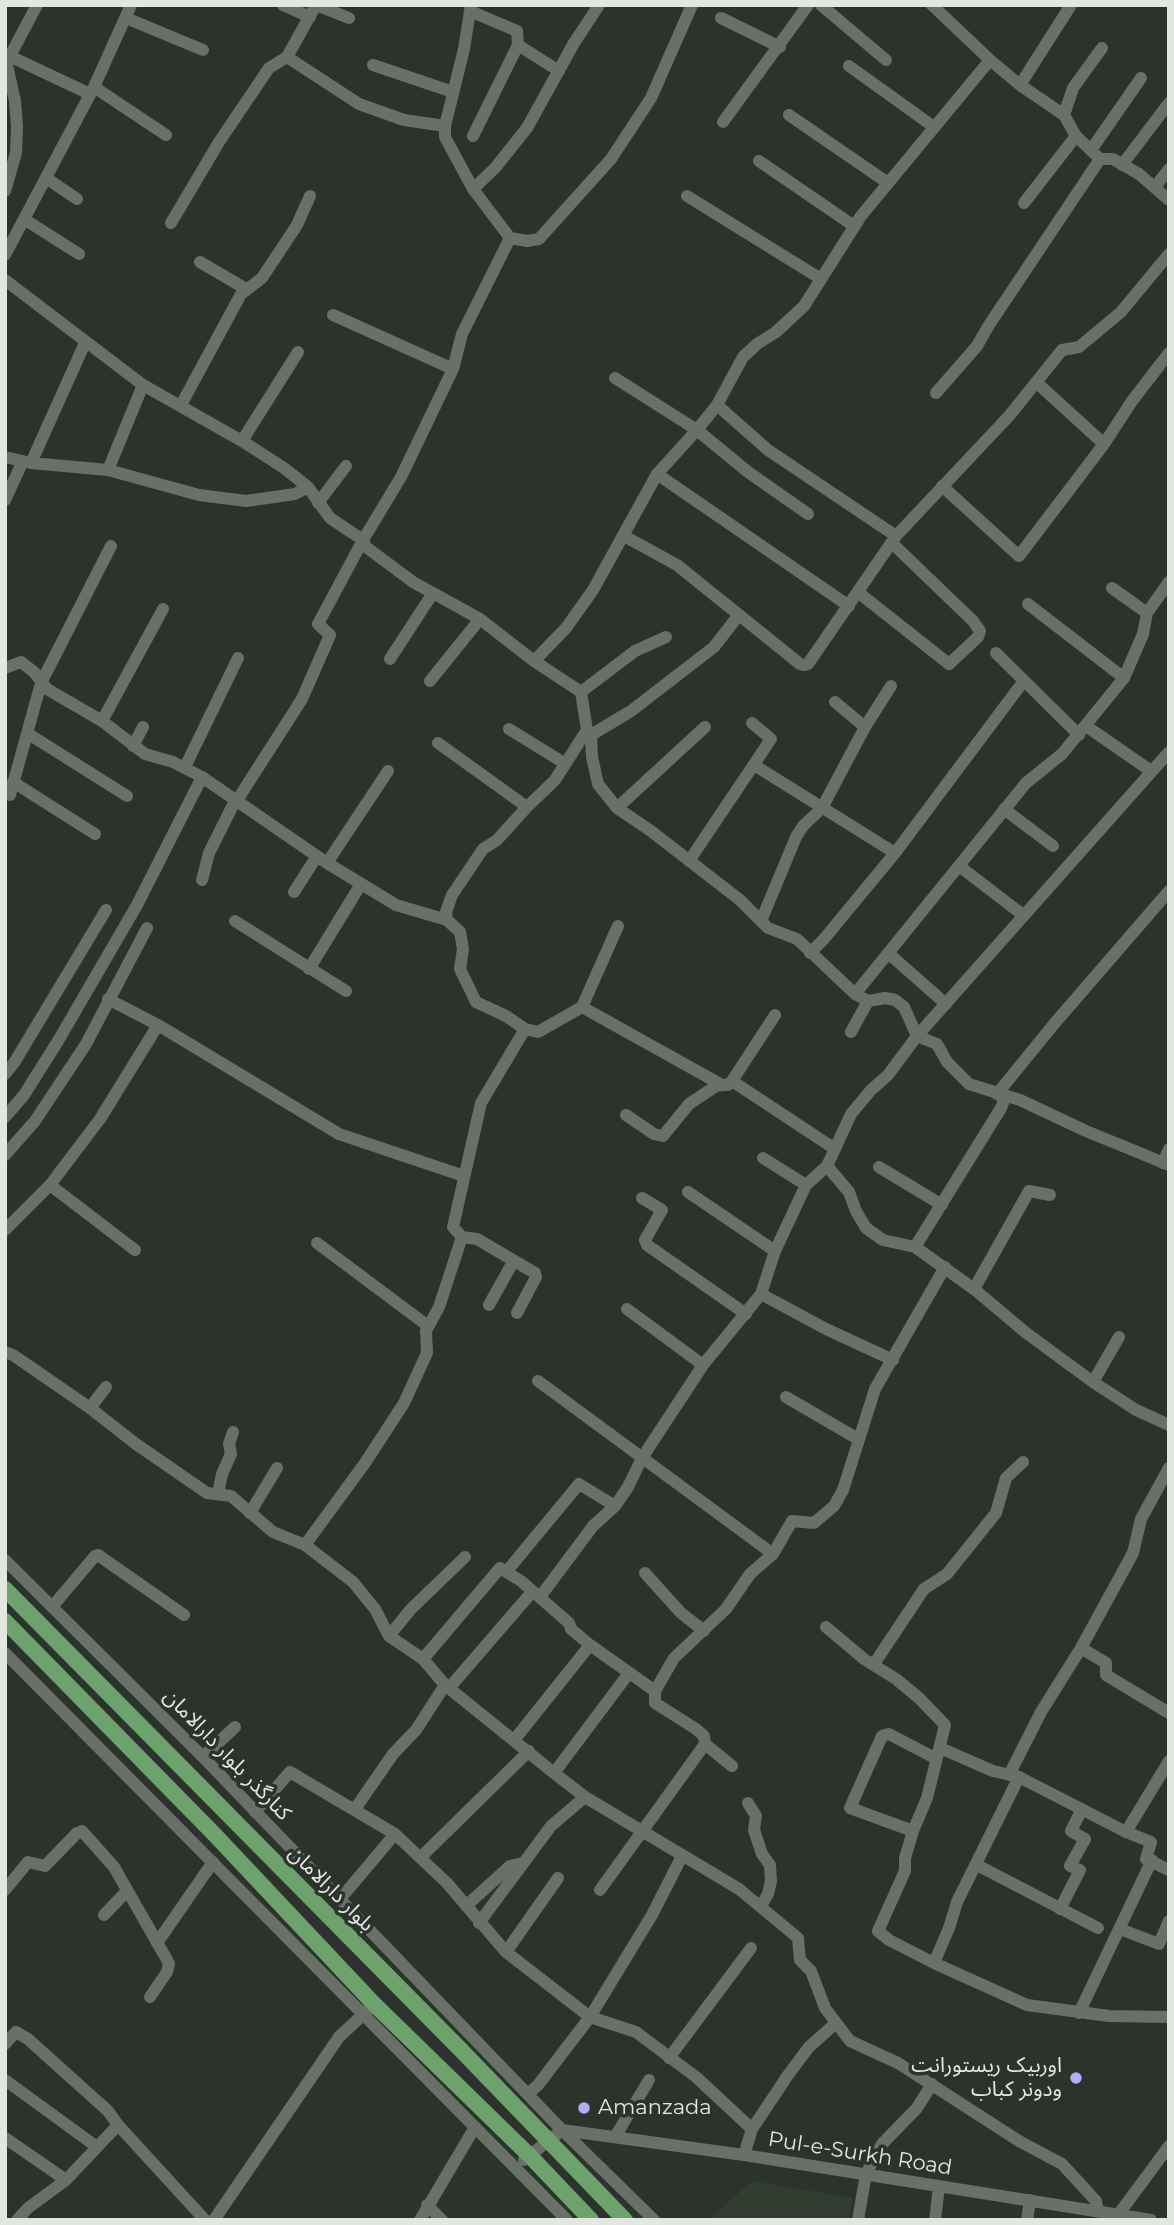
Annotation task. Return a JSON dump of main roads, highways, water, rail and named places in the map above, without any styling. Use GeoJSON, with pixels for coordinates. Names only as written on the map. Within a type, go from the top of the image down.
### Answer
{"type":"FeatureCollection","features":[{"type":"Feature","properties":{"kind":"main road","name":"بلوار دارالامان"},"geometry":{"type":"LineString","coordinates":[[5,1589],[460,2049],[625,2220]]}},
{"type":"Feature","properties":{"kind":"main road"},"geometry":{"type":"LineString","coordinates":[[5,1621],[215,1835],[368,2009],[530,2156],[591,2220]]}},
{"type":"Feature","properties":{"kind":"place","name":"اوربیک ریستورانت ودونر کباب"},"geometry":{"type":"Point","coordinates":[1076,2078]}},
{"type":"Feature","properties":{"kind":"place","name":"Amanzada"},"geometry":{"type":"Point","coordinates":[584,2108]}}]}
